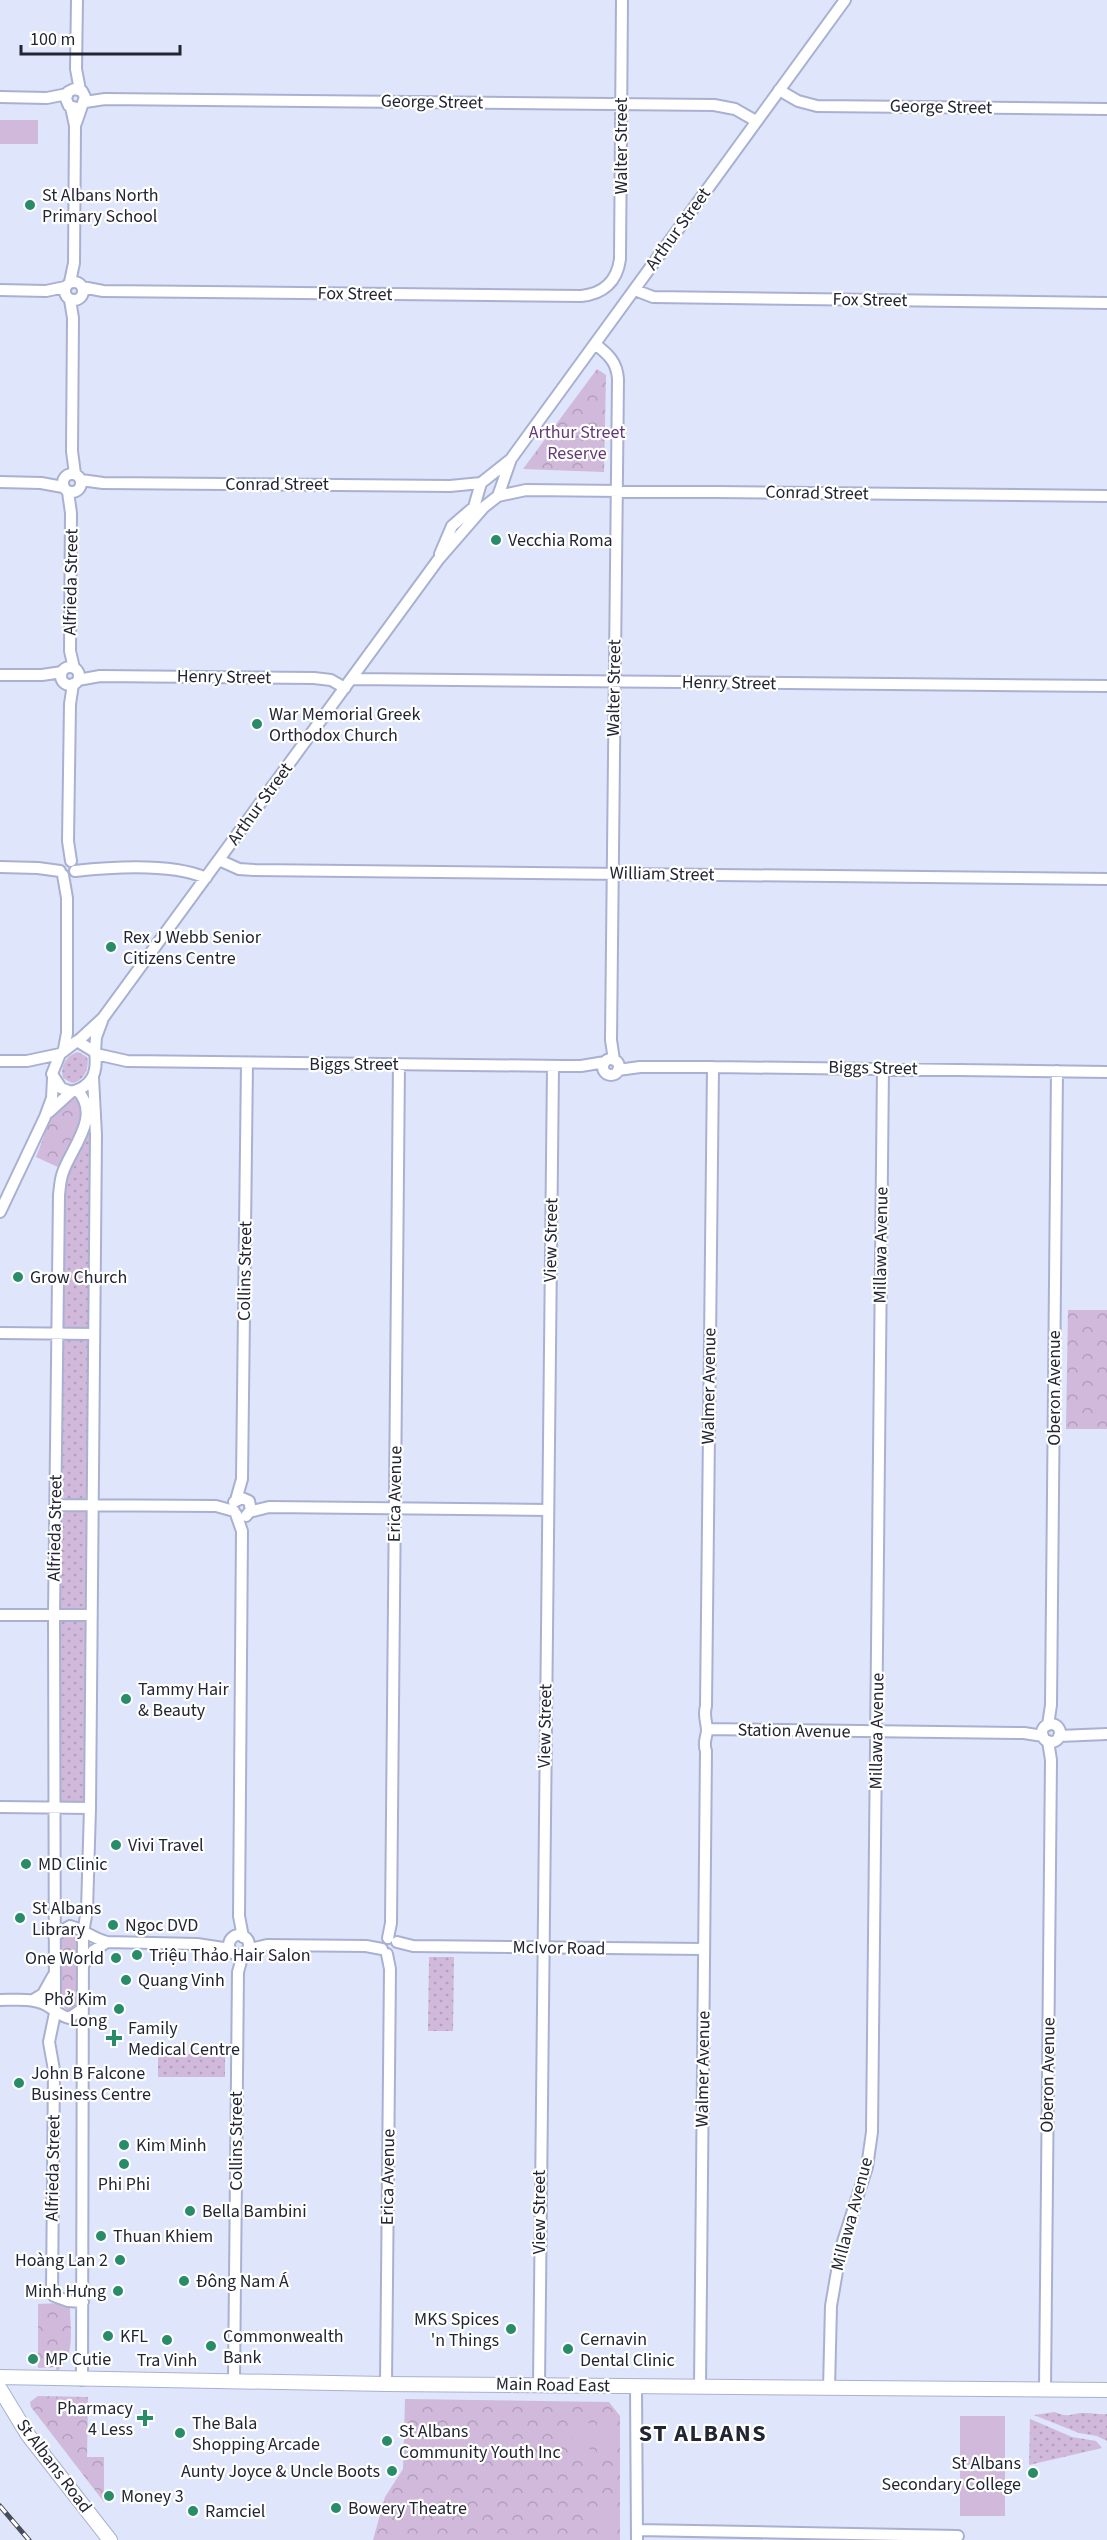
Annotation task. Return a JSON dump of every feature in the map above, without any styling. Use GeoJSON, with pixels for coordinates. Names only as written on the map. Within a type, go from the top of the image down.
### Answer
{"type":"FeatureCollection","features":[{"type":"Feature","properties":{"kind":"main road","name":"Main Road East"},"geometry":{"type":"LineString","coordinates":[[0,2377],[386,2384],[1107,2390]]}},
{"type":"Feature","properties":{"kind":"main road","name":"St Albans Road"},"geometry":{"type":"LineString","coordinates":[[0,2389],[28,2435],[110,2540]]}},
{"type":"Feature","properties":{"kind":"street","name":"Alfrieda Street"},"geometry":{"type":"LineString","coordinates":[[62,1052],[67,1019],[77,0]]}},
{"type":"Feature","properties":{"kind":"street","name":"Walter Street"},"geometry":{"type":"LineString","coordinates":[[606,288],[617,273],[620,259],[622,0]]}},
{"type":"Feature","properties":{"kind":"street","name":"Arthur Street"},"geometry":{"type":"LineString","coordinates":[[484,481],[511,459],[845,0]]}},
{"type":"Feature","properties":{"kind":"street","name":"George Street"},"geometry":{"type":"LineString","coordinates":[[779,90],[798,101],[817,106],[1107,110]]}},
{"type":"Feature","properties":{"kind":"street","name":"George Street"},"geometry":{"type":"LineString","coordinates":[[0,97],[725,106],[745,113],[756,121]]}},
{"type":"Feature","properties":{"kind":"street","name":"Fox Street"},"geometry":{"type":"LineString","coordinates":[[0,290],[581,296],[594,294],[606,288]]}},
{"type":"Feature","properties":{"kind":"street","name":"Fox Street"},"geometry":{"type":"LineString","coordinates":[[635,290],[653,297],[1107,303]]}},
{"type":"Feature","properties":{"kind":"street","name":"Walter Street"},"geometry":{"type":"LineString","coordinates":[[595,344],[611,357],[618,372],[611,1064]]}},
{"type":"Feature","properties":{"kind":"street","name":"Arthur Street"},"geometry":{"type":"LineString","coordinates":[[78,1041],[103,1018],[438,560],[484,507],[496,498],[511,459]]}},
{"type":"Feature","properties":{"kind":"street","name":"Conrad Street"},"geometry":{"type":"LineString","coordinates":[[0,482],[450,486],[492,478],[526,490]]}},
{"type":"Feature","properties":{"kind":"street"},"geometry":{"type":"LineString","coordinates":[[478,495],[484,481]]}},
{"type":"Feature","properties":{"kind":"street","name":"Conrad Street"},"geometry":{"type":"LineString","coordinates":[[450,486],[496,498],[526,490],[1107,496]]}},
{"type":"Feature","properties":{"kind":"street","name":"Arthur Street"},"geometry":{"type":"LineString","coordinates":[[438,560],[452,526],[471,510],[478,495]]}},
{"type":"Feature","properties":{"kind":"street","name":"Henry Street"},"geometry":{"type":"LineString","coordinates":[[0,675],[324,679],[348,683],[614,682],[1107,686]]}},
{"type":"Feature","properties":{"kind":"street","name":"William Street"},"geometry":{"type":"LineString","coordinates":[[219,860],[239,869],[254,870],[1107,879]]}},
{"type":"Feature","properties":{"kind":"street"},"geometry":{"type":"LineString","coordinates":[[0,867],[176,869],[191,871],[206,878]]}},
{"type":"Feature","properties":{"kind":"street","name":"Arthur Street"},"geometry":{"type":"LineString","coordinates":[[95,1053],[96,1037],[103,1018]]}},
{"type":"Feature","properties":{"kind":"street","name":"Alfrieda Street"},"geometry":{"type":"LineString","coordinates":[[67,1019],[78,1041]]}},
{"type":"Feature","properties":{"kind":"street"},"geometry":{"type":"LineString","coordinates":[[0,1061],[27,1061],[62,1052],[78,1041],[95,1053],[94,1075],[87,1085],[74,1091],[45,1117]]}},
{"type":"Feature","properties":{"kind":"street"},"geometry":{"type":"LineString","coordinates":[[0,1212],[45,1117],[52,1098],[54,1064],[62,1052]]}},
{"type":"Feature","properties":{"kind":"street","name":"Biggs Street"},"geometry":{"type":"LineString","coordinates":[[95,1053],[127,1062],[553,1066],[611,1064],[640,1067],[1107,1072]]}},
{"type":"Feature","properties":{"kind":"street"},"geometry":{"type":"LineString","coordinates":[[27,1061],[45,1068],[61,1088],[74,1091]]}},
{"type":"Feature","properties":{"kind":"street","name":"Biggs Street"},"geometry":{"type":"LineString","coordinates":[[94,1075],[127,1062]]}},
{"type":"Feature","properties":{"kind":"street","name":"Collins Street"},"geometry":{"type":"LineString","coordinates":[[234,2381],[239,1945],[236,1918],[239,1916],[247,1063]]}},
{"type":"Feature","properties":{"kind":"street","name":"Erica Avenue"},"geometry":{"type":"LineString","coordinates":[[386,2384],[399,1064]]}},
{"type":"Feature","properties":{"kind":"street","name":"View Street"},"geometry":{"type":"LineString","coordinates":[[539,2385],[553,1066]]}},
{"type":"Feature","properties":{"kind":"street","name":"Walmer Avenue"},"geometry":{"type":"LineString","coordinates":[[700,2387],[706,1751],[704,1740],[710,1730],[703,1717],[706,1706],[713,1067]]}},
{"type":"Feature","properties":{"kind":"street","name":"Millawa Avenue"},"geometry":{"type":"LineString","coordinates":[[829,2388],[832,2295],[841,2248],[867,2167],[872,2132],[883,1068]]}},
{"type":"Feature","properties":{"kind":"street","name":"Oberon Avenue"},"geometry":{"type":"LineString","coordinates":[[1045,2390],[1057,1071]]}},
{"type":"Feature","properties":{"kind":"street","name":"Alfrieda Street"},"geometry":{"type":"LineString","coordinates":[[82,2380],[82,2009],[83,1933],[87,1910],[90,1808],[96,1135],[94,1075]]}},
{"type":"Feature","properties":{"kind":"street","name":"Alfrieda Street"},"geometry":{"type":"LineString","coordinates":[[74,1091],[84,1098],[86,1118],[79,1142],[65,1166],[60,1181],[54,1615],[54,1975],[56,2013],[49,2042],[54,2070],[52,2292],[54,2296],[68,2301],[83,2301]]}},
{"type":"Feature","properties":{"kind":"street"},"geometry":{"type":"LineString","coordinates":[[0,1333],[94,1334]]}},
{"type":"Feature","properties":{"kind":"street"},"geometry":{"type":"LineString","coordinates":[[55,1505],[547,1510]]}},
{"type":"Feature","properties":{"kind":"street"},"geometry":{"type":"LineString","coordinates":[[0,1615],[91,1615]]}},
{"type":"Feature","properties":{"kind":"street","name":"Station Avenue"},"geometry":{"type":"LineString","coordinates":[[710,1730],[1107,1734]]}},
{"type":"Feature","properties":{"kind":"street"},"geometry":{"type":"LineString","coordinates":[[0,1807],[90,1808]]}},
{"type":"Feature","properties":{"kind":"street","name":"McIvor Road"},"geometry":{"type":"LineString","coordinates":[[54,1936],[70,1926],[94,1939],[107,1942],[704,1949]]}},
{"type":"Feature","properties":{"kind":"street"},"geometry":{"type":"LineString","coordinates":[[83,1966],[93,1951],[107,1942]]}},
{"type":"Feature","properties":{"kind":"street"},"geometry":{"type":"LineString","coordinates":[[33,2000],[43,1994],[54,1975]]}},
{"type":"Feature","properties":{"kind":"street"},"geometry":{"type":"LineString","coordinates":[[0,2000],[33,2000],[46,2004],[56,2013],[69,2018],[82,2009]]}},
{"type":"Feature","properties":{"kind":"street"},"geometry":{"type":"LineString","coordinates":[[636,2386],[637,2535],[958,2536]]}},
{"type":"Feature","properties":{"kind":"green space"},"geometry":{"type":"Polygon","coordinates":[[[0,120],[38,120],[38,144],[0,144],[0,120]]]}},
{"type":"Feature","properties":{"kind":"green space","name":"Arthur Street Reserve"},"geometry":{"type":"Polygon","coordinates":[[[597,369],[606,375],[604,472],[523,469],[597,369]]]}},
{"type":"Feature","properties":{"kind":"green space"},"geometry":{"type":"Polygon","coordinates":[[[78,1052],[87,1057],[88,1065],[83,1077],[72,1083],[63,1078],[62,1070],[67,1059],[78,1052]]]}},
{"type":"Feature","properties":{"kind":"green space"},"geometry":{"type":"Polygon","coordinates":[[[74,1098],[80,1100],[83,1118],[60,1168],[36,1157],[53,1116],[65,1103],[74,1098]]]}},
{"type":"Feature","properties":{"kind":"green space"},"geometry":{"type":"Polygon","coordinates":[[[92,1116],[89,1326],[88,1329],[65,1329],[62,1324],[64,1180],[92,1116]]]}},
{"type":"Feature","properties":{"kind":"green space"},"geometry":{"type":"Polygon","coordinates":[[[1068,1310],[1107,1310],[1107,1429],[1066,1429],[1068,1310]]]}},
{"type":"Feature","properties":{"kind":"green space"},"geometry":{"type":"Polygon","coordinates":[[[88,1338],[88,1498],[70,1501],[64,1498],[60,1491],[62,1347],[65,1339],[88,1338]]]}},
{"type":"Feature","properties":{"kind":"green space"},"geometry":{"type":"Polygon","coordinates":[[[67,1509],[87,1512],[86,1610],[60,1610],[59,1607],[60,1518],[67,1509]]]}},
{"type":"Feature","properties":{"kind":"green space"},"geometry":{"type":"Polygon","coordinates":[[[64,1620],[83,1620],[86,1624],[84,1803],[59,1802],[59,1624],[64,1620]]]}},
{"type":"Feature","properties":{"kind":"green space"},"geometry":{"type":"Polygon","coordinates":[[[71,1933],[79,1946],[80,1978],[77,2006],[68,2011],[59,2002],[57,1968],[61,1942],[64,1935],[71,1933]]]}},
{"type":"Feature","properties":{"kind":"green space"},"geometry":{"type":"Polygon","coordinates":[[[429,1957],[454,1957],[453,2031],[428,2031],[429,1957]]]}},
{"type":"Feature","properties":{"kind":"green space"},"geometry":{"type":"Polygon","coordinates":[[[158,2054],[225,2054],[225,2077],[158,2077],[158,2054]]]}},
{"type":"Feature","properties":{"kind":"green space"},"geometry":{"type":"Polygon","coordinates":[[[62,2303],[70,2308],[71,2342],[67,2358],[57,2371],[56,2367],[38,2368],[38,2304],[62,2303]]]}},
{"type":"Feature","properties":{"kind":"green space"},"geometry":{"type":"Polygon","coordinates":[[[38,2396],[88,2397],[87,2457],[104,2457],[104,2502],[31,2407],[30,2402],[38,2396]]]}},
{"type":"Feature","properties":{"kind":"green space"},"geometry":{"type":"Polygon","coordinates":[[[405,2399],[609,2402],[620,2416],[620,2540],[373,2540],[385,2497],[403,2469],[405,2399]]]}},
{"type":"Feature","properties":{"kind":"green space"},"geometry":{"type":"Polygon","coordinates":[[[1055,2412],[1068,2415],[1107,2414],[1107,2441],[1097,2436],[1079,2433],[1034,2415],[1055,2412]]]}},
{"type":"Feature","properties":{"kind":"green space"},"geometry":{"type":"Polygon","coordinates":[[[960,2416],[1005,2416],[1005,2464],[960,2465],[960,2416]]]}},
{"type":"Feature","properties":{"kind":"green space"},"geometry":{"type":"Polygon","coordinates":[[[1030,2419],[1072,2437],[1096,2441],[1102,2448],[1029,2465],[1030,2419]]]}},
{"type":"Feature","properties":{"kind":"green space"},"geometry":{"type":"Polygon","coordinates":[[[572,2423],[589,2423],[590,2461],[573,2461],[572,2423]]]}},
{"type":"Feature","properties":{"kind":"green space"},"geometry":{"type":"Polygon","coordinates":[[[597,2423],[614,2423],[615,2461],[597,2461],[597,2423]]]}},
{"type":"Feature","properties":{"kind":"green space"},"geometry":{"type":"Polygon","coordinates":[[[960,2471],[1005,2471],[1005,2516],[960,2516],[960,2471]]]}},
{"type":"Feature","properties":{"kind":"green space"},"geometry":{"type":"Polygon","coordinates":[[[614,2511],[615,2540],[598,2540],[597,2512],[614,2511]]]}},
{"type":"Feature","properties":{"kind":"railway"},"geometry":{"type":"LineString","coordinates":[[0,2506],[29,2540]]}},
{"type":"Feature","properties":{"kind":"place","name":"St Albans North Primary School"},"geometry":{"type":"Point","coordinates":[30,205]}},
{"type":"Feature","properties":{"kind":"place","name":"Vecchia Roma"},"geometry":{"type":"Point","coordinates":[496,540]}},
{"type":"Feature","properties":{"kind":"place","name":"War Memorial Greek Orthodox Church"},"geometry":{"type":"Point","coordinates":[257,724]}},
{"type":"Feature","properties":{"kind":"place","name":"Rex J Webb Senior Citizens Centre"},"geometry":{"type":"Point","coordinates":[111,947]}},
{"type":"Feature","properties":{"kind":"place","name":"Grow Church"},"geometry":{"type":"Point","coordinates":[18,1277]}},
{"type":"Feature","properties":{"kind":"place","name":"Tammy Hair & Beauty"},"geometry":{"type":"Point","coordinates":[126,1699]}},
{"type":"Feature","properties":{"kind":"place","name":"Vivi Travel"},"geometry":{"type":"Point","coordinates":[116,1845]}},
{"type":"Feature","properties":{"kind":"place","name":"MD Clinic"},"geometry":{"type":"Point","coordinates":[26,1864]}},
{"type":"Feature","properties":{"kind":"place","name":"St Albans Library"},"geometry":{"type":"Point","coordinates":[20,1918]}},
{"type":"Feature","properties":{"kind":"place","name":"Ngoc DVD"},"geometry":{"type":"Point","coordinates":[113,1925]}},
{"type":"Feature","properties":{"kind":"place","name":"Triệu Thảo Hair Salon"},"geometry":{"type":"Point","coordinates":[137,1955]}},
{"type":"Feature","properties":{"kind":"place","name":"One World"},"geometry":{"type":"Point","coordinates":[116,1958]}},
{"type":"Feature","properties":{"kind":"place","name":"Quang Vinh"},"geometry":{"type":"Point","coordinates":[126,1980]}},
{"type":"Feature","properties":{"kind":"place","name":"Phở Kim Long"},"geometry":{"type":"Point","coordinates":[119,2009]}},
{"type":"Feature","properties":{"kind":"place","name":"Family Medical Centre"},"geometry":{"type":"Point","coordinates":[114,2038]}},
{"type":"Feature","properties":{"kind":"place","name":"John B Falcone Business Centre"},"geometry":{"type":"Point","coordinates":[19,2083]}},
{"type":"Feature","properties":{"kind":"place","name":"Kim Minh"},"geometry":{"type":"Point","coordinates":[124,2145]}},
{"type":"Feature","properties":{"kind":"place","name":"Phi Phi"},"geometry":{"type":"Point","coordinates":[124,2164]}},
{"type":"Feature","properties":{"kind":"place","name":"Bella Bambini"},"geometry":{"type":"Point","coordinates":[190,2211]}},
{"type":"Feature","properties":{"kind":"place","name":"Thuan Khiem"},"geometry":{"type":"Point","coordinates":[101,2236]}},
{"type":"Feature","properties":{"kind":"place","name":"Hoàng Lan 2"},"geometry":{"type":"Point","coordinates":[120,2260]}},
{"type":"Feature","properties":{"kind":"place","name":"Đông Nam Á"},"geometry":{"type":"Point","coordinates":[184,2281]}},
{"type":"Feature","properties":{"kind":"place","name":"Minh Hưng"},"geometry":{"type":"Point","coordinates":[118,2291]}},
{"type":"Feature","properties":{"kind":"place","name":"MKS Spices 'n Things"},"geometry":{"type":"Point","coordinates":[511,2329]}},
{"type":"Feature","properties":{"kind":"place","name":"KFL"},"geometry":{"type":"Point","coordinates":[108,2336]}},
{"type":"Feature","properties":{"kind":"place","name":"Tra Vinh"},"geometry":{"type":"Point","coordinates":[167,2340]}},
{"type":"Feature","properties":{"kind":"place","name":"Commonwealth Bank"},"geometry":{"type":"Point","coordinates":[211,2346]}},
{"type":"Feature","properties":{"kind":"place","name":"Cernavin Dental Clinic"},"geometry":{"type":"Point","coordinates":[568,2349]}},
{"type":"Feature","properties":{"kind":"place","name":"MP Cutie"},"geometry":{"type":"Point","coordinates":[33,2359]}},
{"type":"Feature","properties":{"kind":"place","name":"Pharmacy 4 Less"},"geometry":{"type":"Point","coordinates":[145,2418]}},
{"type":"Feature","properties":{"kind":"place","name":"The Bala Shopping Arcade"},"geometry":{"type":"Point","coordinates":[180,2433]}},
{"type":"Feature","properties":{"kind":"place","name":"St Albans Community Youth Inc"},"geometry":{"type":"Point","coordinates":[387,2441]}},
{"type":"Feature","properties":{"kind":"place","name":"Aunty Joyce & Uncle Boots"},"geometry":{"type":"Point","coordinates":[392,2471]}},
{"type":"Feature","properties":{"kind":"place","name":"St Albans Secondary College"},"geometry":{"type":"Point","coordinates":[1033,2473]}},
{"type":"Feature","properties":{"kind":"place","name":"Money 3"},"geometry":{"type":"Point","coordinates":[109,2496]}},
{"type":"Feature","properties":{"kind":"place","name":"Bowery Theatre"},"geometry":{"type":"Point","coordinates":[336,2508]}},
{"type":"Feature","properties":{"kind":"place","name":"Ramciel"},"geometry":{"type":"Point","coordinates":[193,2511]}},
{"type":"Feature","properties":{"kind":"district","name":"ST ALBANS"},"geometry":{"type":"Point","coordinates":[703,2433]}}]}
